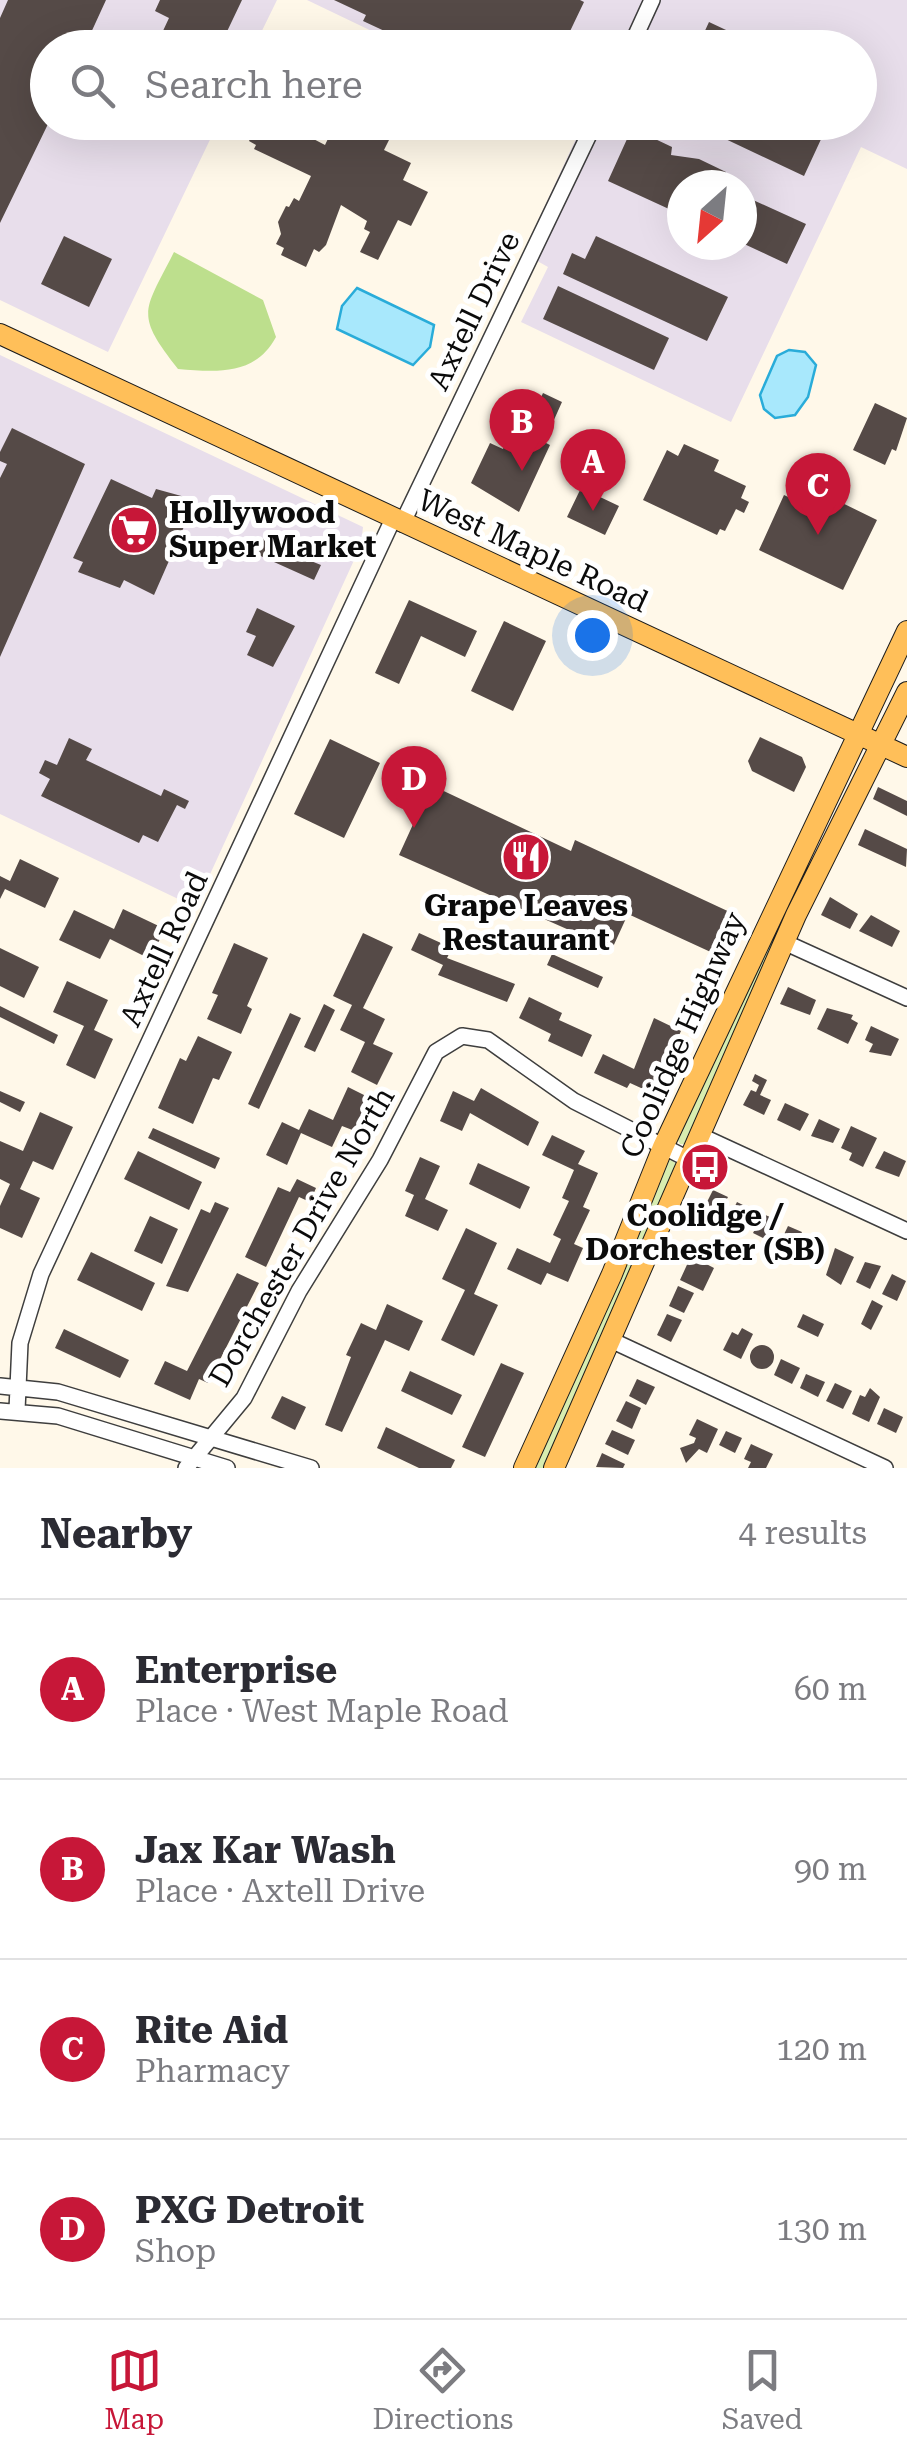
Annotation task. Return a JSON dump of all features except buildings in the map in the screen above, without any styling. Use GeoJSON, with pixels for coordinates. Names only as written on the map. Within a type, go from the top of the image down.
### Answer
{"type":"FeatureCollection","features":[{"type":"Feature","properties":{"kind":"main road","name":"West Maple Road"},"geometry":{"type":"LineString","coordinates":[[0,334],[907,757]]}},
{"type":"Feature","properties":{"kind":"main road","name":"Coolidge Highway"},"geometry":{"type":"LineString","coordinates":[[524,1468],[606,1288],[663,1147],[774,905],[907,631]]}},
{"type":"Feature","properties":{"kind":"main road","name":"Coolidge Highway"},"geometry":{"type":"LineString","coordinates":[[554,1468],[613,1341],[796,915],[907,692]]}},
{"type":"Feature","properties":{"kind":"main road"},"geometry":{"type":"LineString","coordinates":[[774,905],[796,915]]}},
{"type":"Feature","properties":{"kind":"street"},"geometry":{"type":"LineString","coordinates":[[638,30],[652,0]]}},
{"type":"Feature","properties":{"kind":"street","name":"Axtell Drive"},"geometry":{"type":"LineString","coordinates":[[398,521],[585,140]]}},
{"type":"Feature","properties":{"kind":"street","name":"Axtell Road"},"geometry":{"type":"LineString","coordinates":[[8,1410],[18,1386],[22,1331],[41,1274],[398,521]]}},
{"type":"Feature","properties":{"kind":"street"},"geometry":{"type":"LineString","coordinates":[[784,942],[907,998]]}},
{"type":"Feature","properties":{"kind":"street","name":"Dorchester Drive North"},"geometry":{"type":"LineString","coordinates":[[190,1463],[253,1383],[299,1291],[380,1160],[436,1052],[462,1036],[488,1040],[574,1100],[663,1147]]}},
{"type":"Feature","properties":{"kind":"street"},"geometry":{"type":"LineString","coordinates":[[699,1135],[907,1231]]}},
{"type":"Feature","properties":{"kind":"street"},"geometry":{"type":"LineString","coordinates":[[663,1147],[688,1159]]}},
{"type":"Feature","properties":{"kind":"street"},"geometry":{"type":"LineString","coordinates":[[613,1341],[885,1468]]}},
{"type":"Feature","properties":{"kind":"street"},"geometry":{"type":"LineString","coordinates":[[0,1386],[58,1392],[311,1468]]}},
{"type":"Feature","properties":{"kind":"street"},"geometry":{"type":"LineString","coordinates":[[8,1410],[58,1416],[190,1463],[227,1468]]}},
{"type":"Feature","properties":{"kind":"shaded area"},"geometry":{"type":"Polygon","coordinates":[[[0,0],[277,0],[262,30],[30,30],[30,140],[210,140],[108,352],[0,300],[0,0]]]}},
{"type":"Feature","properties":{"kind":"shaded area"},"geometry":{"type":"Polygon","coordinates":[[[307,0],[907,0],[907,169],[861,147],[731,422],[521,322],[548,267],[523,253],[575,140],[877,140],[877,30],[370,30],[307,0]]]}},
{"type":"Feature","properties":{"kind":"shaded area"},"geometry":{"type":"Polygon","coordinates":[[[0,355],[363,527],[361,545],[195,907],[0,814],[0,355]]]}},
{"type":"Feature","properties":{"kind":"green space"},"geometry":{"type":"Polygon","coordinates":[[[174,252],[263,300],[276,337],[257,359],[234,369],[178,369],[155,336],[148,312],[174,252]]]}},
{"type":"Feature","properties":{"kind":"green space"},"geometry":{"type":"Polygon","coordinates":[[[778,921],[781,924],[685,1144],[680,1144],[676,1137],[778,921]]]}},
{"type":"Feature","properties":{"kind":"green space"},"geometry":{"type":"Polygon","coordinates":[[[666,1161],[676,1164],[547,1468],[533,1468],[666,1161]]]}},
{"type":"Feature","properties":{"kind":"water"},"geometry":{"type":"Polygon","coordinates":[[[357,288],[434,325],[430,347],[413,365],[337,329],[342,306],[357,288]]]}},
{"type":"Feature","properties":{"kind":"water"},"geometry":{"type":"Polygon","coordinates":[[[789,350],[805,352],[816,365],[808,397],[795,415],[775,418],[764,409],[760,395],[777,356],[789,350]]]}},
{"type":"Feature","properties":{"kind":"place","name":"Jax Kar Wash"},"geometry":{"type":"Point","coordinates":[522,471]}},
{"type":"Feature","properties":{"kind":"place","name":"Enterprise"},"geometry":{"type":"Point","coordinates":[593,511]}},
{"type":"Feature","properties":{"kind":"place","name":"Hollywood Super Market"},"geometry":{"type":"Point","coordinates":[134,530]}},
{"type":"Feature","properties":{"kind":"place","name":"Rite Aid"},"geometry":{"type":"Point","coordinates":[818,535]}},
{"type":"Feature","properties":{"kind":"place","name":"PXG Detroit"},"geometry":{"type":"Point","coordinates":[414,828]}},
{"type":"Feature","properties":{"kind":"place","name":"Grape Leaves Restaurant"},"geometry":{"type":"Point","coordinates":[526,857]}},
{"type":"Feature","properties":{"kind":"place","name":"Coolidge / Dorchester (SB)"},"geometry":{"type":"Point","coordinates":[705,1167]}}]}
